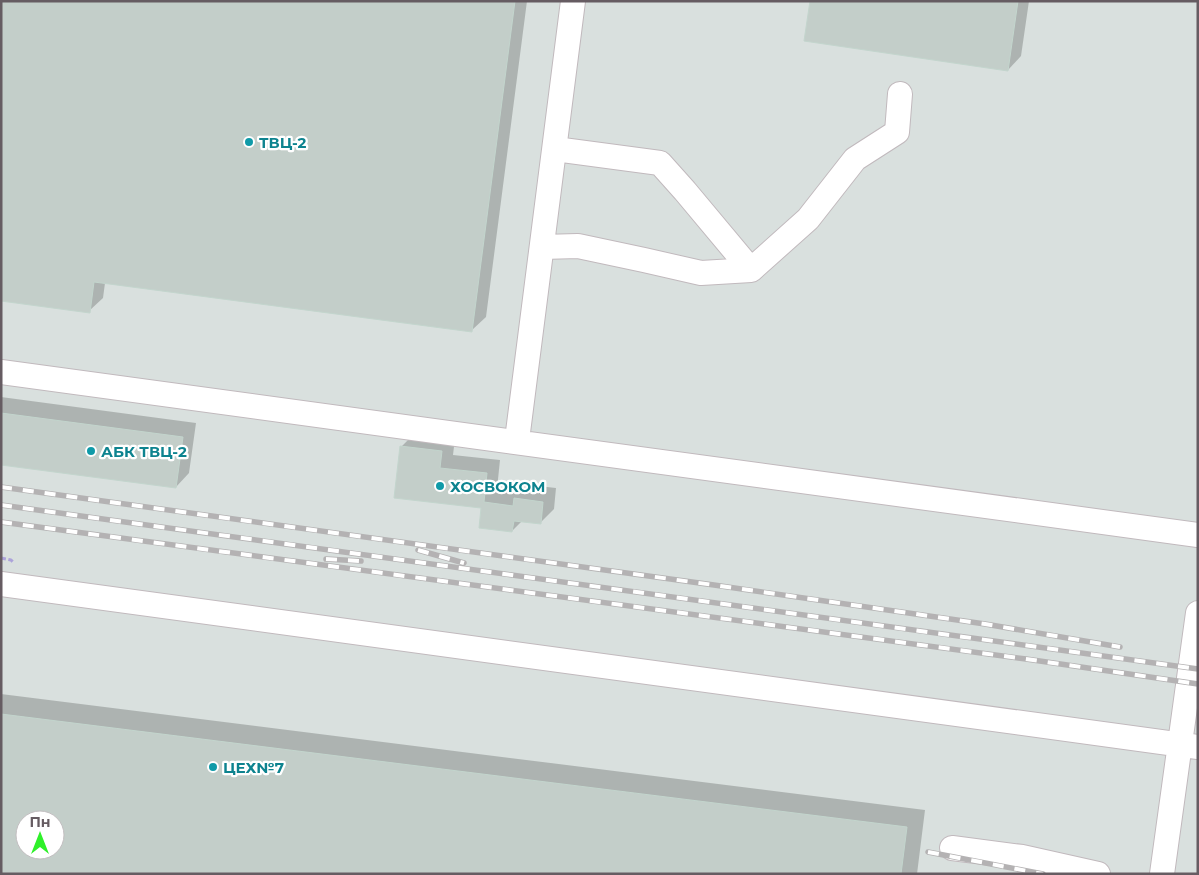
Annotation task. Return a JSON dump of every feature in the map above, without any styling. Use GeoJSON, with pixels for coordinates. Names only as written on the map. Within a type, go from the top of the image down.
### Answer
{"type":"FeatureCollection","features":[{"type":"Feature","properties":{"kind":"lane"},"geometry":{"type":"LineString","coordinates":[[517,440],[573,1]]}},
{"type":"Feature","properties":{"kind":"lane"},"geometry":{"type":"LineString","coordinates":[[542,248],[578,246],[701,273],[751,270],[808,219],[855,159],[897,132],[900,94]]}},
{"type":"Feature","properties":{"kind":"lane"},"geometry":{"type":"LineString","coordinates":[[555,149],[660,163],[751,270]]}},
{"type":"Feature","properties":{"kind":"lane"},"geometry":{"type":"LineString","coordinates":[[1,372],[275,401],[517,440],[1198,535]]}},
{"type":"Feature","properties":{"kind":"lane"},"geometry":{"type":"LineString","coordinates":[[1,584],[1189,746]]}},
{"type":"Feature","properties":{"kind":"lane"},"geometry":{"type":"LineString","coordinates":[[1162,874],[1189,746],[1198,613]]}},
{"type":"Feature","properties":{"kind":"lane"},"geometry":{"type":"LineString","coordinates":[[952,848],[1022,857],[1098,874]]}},
{"type":"Feature","properties":{"kind":"shaded area"},"geometry":{"type":"Polygon","coordinates":[[[1,1],[1198,1],[1198,874],[1,874],[1,1]]]}},
{"type":"Feature","properties":{"kind":"building","name":"ТВЦ-2"},"geometry":{"type":"Polygon","coordinates":[[[1,1],[515,1],[472,332],[94,282],[90,313],[1,301],[1,1]]]}},
{"type":"Feature","properties":{"kind":"building"},"geometry":{"type":"Polygon","coordinates":[[[810,1],[1018,1],[1008,71],[804,41],[810,1]]]}},
{"type":"Feature","properties":{"kind":"building","name":"АБК ТВЦ-2"},"geometry":{"type":"Polygon","coordinates":[[[1,413],[183,437],[176,488],[1,465],[1,413]]]}},
{"type":"Feature","properties":{"kind":"building","name":"ХОСВОКОМ"},"geometry":{"type":"Polygon","coordinates":[[[400,446],[442,451],[440,468],[487,473],[484,502],[513,506],[514,498],[543,502],[541,524],[514,521],[512,532],[479,528],[481,508],[394,498],[400,446]]]}},
{"type":"Feature","properties":{"kind":"building","name":"ЦЕХ№7"},"geometry":{"type":"Polygon","coordinates":[[[1,714],[907,827],[901,874],[1,874],[1,714]]]}},
{"type":"Feature","properties":{"kind":"railway"},"geometry":{"type":"LineString","coordinates":[[1,487],[714,585],[985,624],[1120,647]]}},
{"type":"Feature","properties":{"kind":"railway"},"geometry":{"type":"LineString","coordinates":[[1,505],[1198,669]]}},
{"type":"Feature","properties":{"kind":"railway"},"geometry":{"type":"LineString","coordinates":[[1,522],[1026,659],[1198,684]]}},
{"type":"Feature","properties":{"kind":"railway"},"geometry":{"type":"LineString","coordinates":[[418,550],[464,563]]}},
{"type":"Feature","properties":{"kind":"railway"},"geometry":{"type":"LineString","coordinates":[[326,559],[361,561]]}},
{"type":"Feature","properties":{"kind":"railway"},"geometry":{"type":"LineString","coordinates":[[928,852],[1043,874]]}},
{"type":"Feature","properties":{"kind":"place","name":"ТВЦ-2"},"geometry":{"type":"Point","coordinates":[249,142]}},
{"type":"Feature","properties":{"kind":"place","name":"АБК ТВЦ-2"},"geometry":{"type":"Point","coordinates":[91,451]}},
{"type":"Feature","properties":{"kind":"place","name":"ХОСВОКОМ"},"geometry":{"type":"Point","coordinates":[440,486]}},
{"type":"Feature","properties":{"kind":"place","name":"ЦЕХ№7"},"geometry":{"type":"Point","coordinates":[213,767]}}]}
